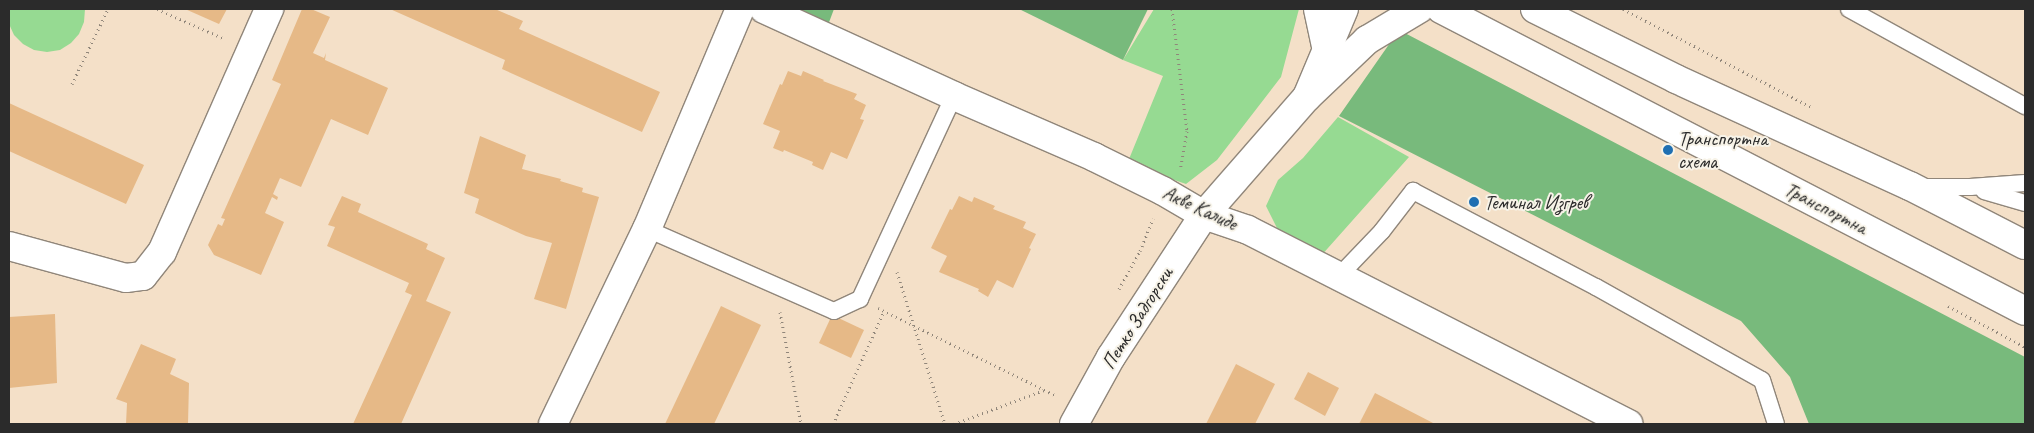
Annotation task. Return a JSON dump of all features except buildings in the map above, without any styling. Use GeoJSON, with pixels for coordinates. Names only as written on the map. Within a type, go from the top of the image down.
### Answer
{"type":"FeatureCollection","features":[{"type":"Feature","properties":{"kind":"street"},"geometry":{"type":"LineString","coordinates":[[9,246],[126,278],[143,276],[162,252],[269,9]]}},
{"type":"Feature","properties":{"kind":"street"},"geometry":{"type":"LineString","coordinates":[[554,424],[647,228],[740,9]]}},
{"type":"Feature","properties":{"kind":"street","name":"Акве Калиде"},"geometry":{"type":"LineString","coordinates":[[764,9],[954,96],[1094,157],[1163,191],[1204,215],[1248,230],[1628,424]]}},
{"type":"Feature","properties":{"kind":"street"},"geometry":{"type":"LineString","coordinates":[[1318,9],[1327,52]]}},
{"type":"Feature","properties":{"kind":"street"},"geometry":{"type":"LineString","coordinates":[[1308,97],[1344,9]]}},
{"type":"Feature","properties":{"kind":"street"},"geometry":{"type":"LineString","coordinates":[[1308,97],[1367,40],[1419,9]]}},
{"type":"Feature","properties":{"kind":"street","name":"Транспортна"},"geometry":{"type":"LineString","coordinates":[[1441,9],[2025,311]]}},
{"type":"Feature","properties":{"kind":"street"},"geometry":{"type":"LineString","coordinates":[[1535,9],[1676,79],[1910,186],[2025,245]]}},
{"type":"Feature","properties":{"kind":"street","name":"Петко Задгорски"},"geometry":{"type":"LineString","coordinates":[[1074,424],[1111,357],[1204,215],[1308,97]]}},
{"type":"Feature","properties":{"kind":"lane"},"geometry":{"type":"LineString","coordinates":[[1849,9],[2025,106]]}},
{"type":"Feature","properties":{"kind":"lane"},"geometry":{"type":"LineString","coordinates":[[647,228],[834,311],[860,299],[954,96]]}},
{"type":"Feature","properties":{"kind":"lane"},"geometry":{"type":"LineString","coordinates":[[1910,186],[1970,187],[2025,182]]}},
{"type":"Feature","properties":{"kind":"lane"},"geometry":{"type":"LineString","coordinates":[[1970,187],[2025,203]]}},
{"type":"Feature","properties":{"kind":"lane"},"geometry":{"type":"LineString","coordinates":[[1339,276],[1382,231],[1413,191],[1596,287],[1762,380],[1776,424]]}},
{"type":"Feature","properties":{"kind":"path"},"geometry":{"type":"LineString","coordinates":[[72,84],[108,9]]}},
{"type":"Feature","properties":{"kind":"path"},"geometry":{"type":"LineString","coordinates":[[157,9],[251,51]]}},
{"type":"Feature","properties":{"kind":"path"},"geometry":{"type":"LineString","coordinates":[[1116,294],[1140,251],[1163,191],[1182,166],[1187,132],[1172,9]]}},
{"type":"Feature","properties":{"kind":"path"},"geometry":{"type":"LineString","coordinates":[[1623,9],[1822,112]]}},
{"type":"Feature","properties":{"kind":"path"},"geometry":{"type":"LineString","coordinates":[[887,239],[945,424]]}},
{"type":"Feature","properties":{"kind":"path"},"geometry":{"type":"LineString","coordinates":[[774,285],[801,424]]}},
{"type":"Feature","properties":{"kind":"path"},"geometry":{"type":"LineString","coordinates":[[860,299],[1059,397],[1056,404]]}},
{"type":"Feature","properties":{"kind":"path"},"geometry":{"type":"LineString","coordinates":[[833,424],[884,311]]}},
{"type":"Feature","properties":{"kind":"path"},"geometry":{"type":"LineString","coordinates":[[954,424],[1045,390]]}},
{"type":"Feature","properties":{"kind":"green space"},"geometry":{"type":"Polygon","coordinates":[[[9,9],[85,9],[84,22],[79,34],[71,43],[60,50],[47,52],[34,50],[23,44],[14,35],[9,24],[9,9]]]}},
{"type":"Feature","properties":{"kind":"green space"},"geometry":{"type":"Polygon","coordinates":[[[800,9],[834,9],[828,25],[800,9]]]}},
{"type":"Feature","properties":{"kind":"green space"},"geometry":{"type":"Polygon","coordinates":[[[1019,9],[1148,9],[1123,60],[1019,9]]]}},
{"type":"Feature","properties":{"kind":"green space"},"geometry":{"type":"Polygon","coordinates":[[[1154,9],[1299,9],[1281,77],[1217,160],[1186,184],[1127,164],[1163,76],[1123,60],[1154,9]]]}},
{"type":"Feature","properties":{"kind":"green space"},"geometry":{"type":"Polygon","coordinates":[[[1399,30],[2025,357],[2025,424],[1809,424],[1790,377],[1741,321],[1339,116],[1399,30]]]}},
{"type":"Feature","properties":{"kind":"green space"},"geometry":{"type":"Polygon","coordinates":[[[1338,117],[1409,157],[1320,257],[1283,240],[1266,206],[1278,180],[1303,158],[1338,117]]]}},
{"type":"Feature","properties":{"kind":"place","name":"Транспортна схема"},"geometry":{"type":"Point","coordinates":[1668,150]}},
{"type":"Feature","properties":{"kind":"place","name":"Теминал Изгрев"},"geometry":{"type":"Point","coordinates":[1474,202]}}]}
